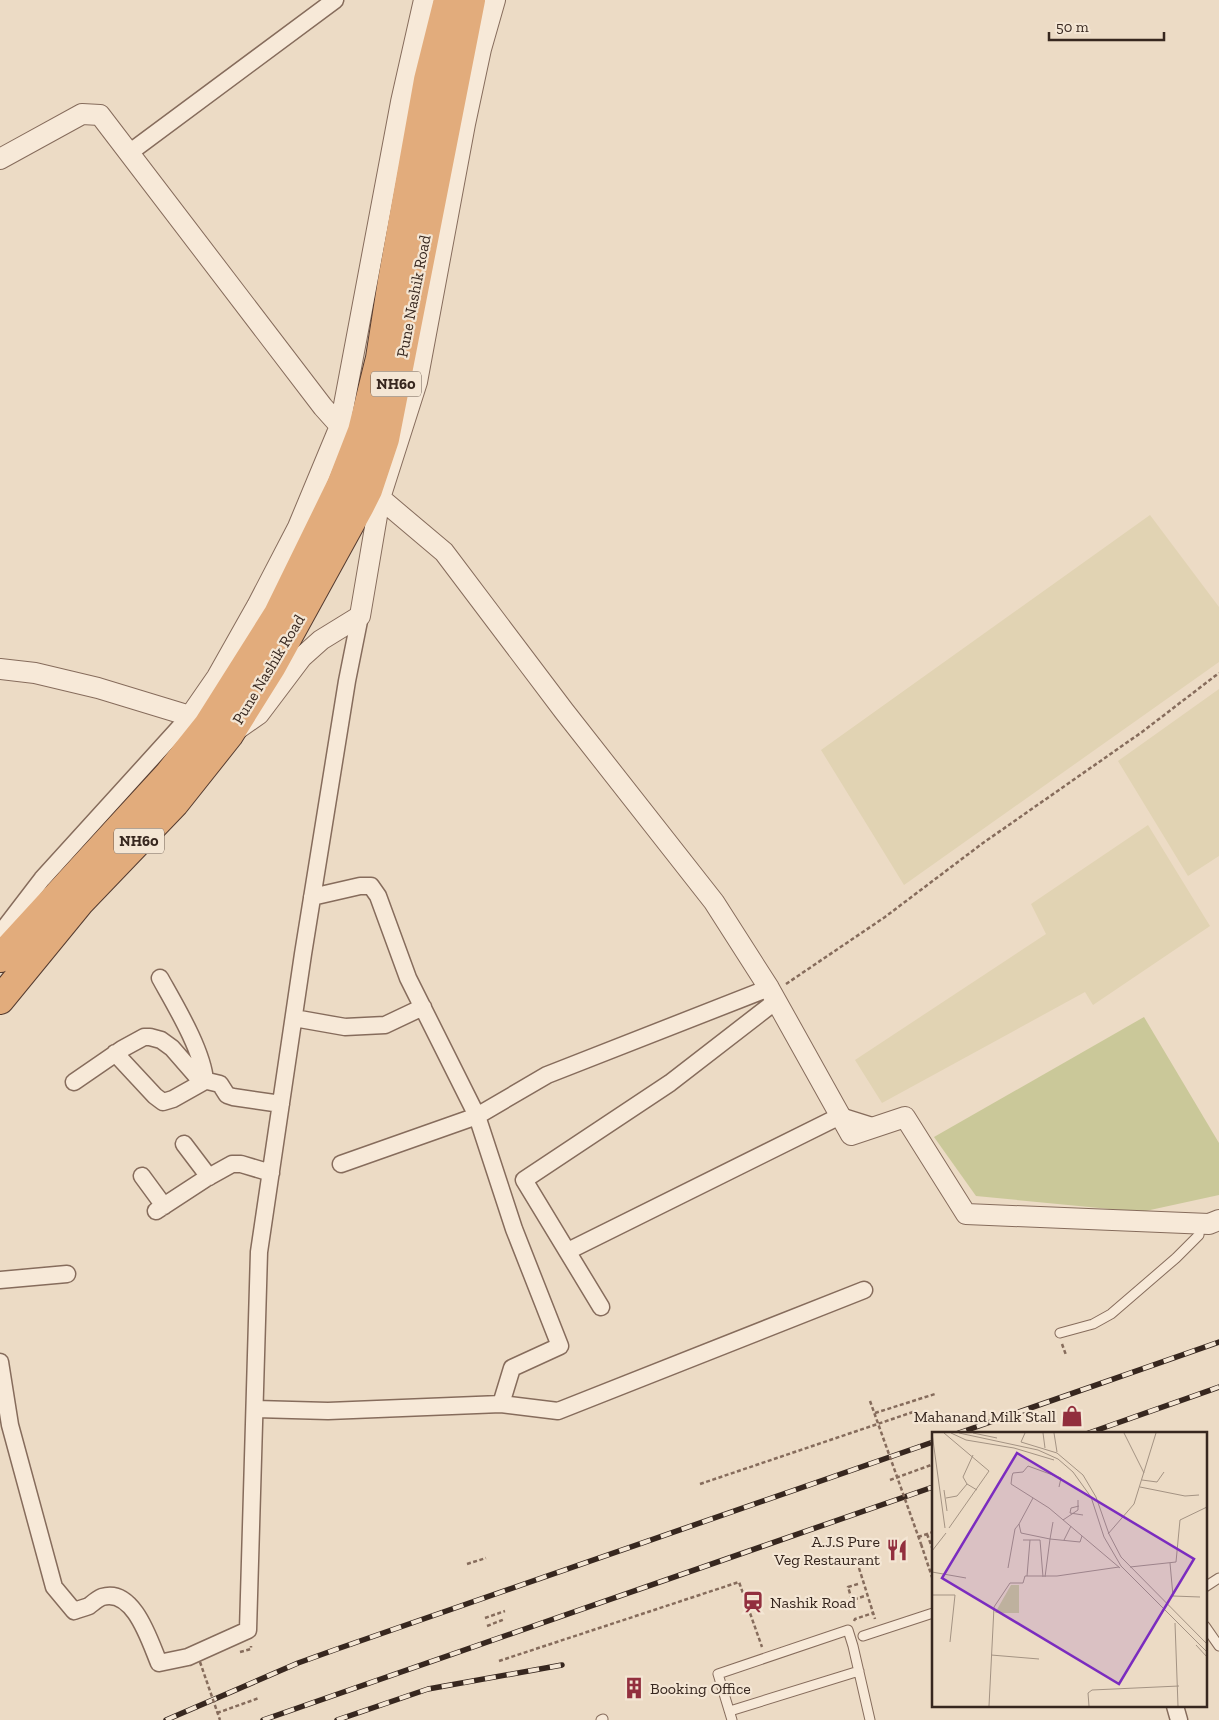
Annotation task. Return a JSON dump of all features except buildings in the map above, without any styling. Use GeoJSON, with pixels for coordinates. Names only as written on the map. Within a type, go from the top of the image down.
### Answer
{"type":"FeatureCollection","features":[{"type":"Feature","properties":{"kind":"highway","name":"Pune Nashik Road"},"geometry":{"type":"LineString","coordinates":[[209,725],[278,614],[341,485],[362,431],[380,358],[428,80],[448,0]]}},
{"type":"Feature","properties":{"kind":"highway","name":"Pune Nashik Road"},"geometry":{"type":"LineString","coordinates":[[209,725],[272,666],[374,494],[471,0]]}},
{"type":"Feature","properties":{"kind":"highway","name":"NH60"},"geometry":{"type":"LineString","coordinates":[[0,958],[168,776],[209,725]]}},
{"type":"Feature","properties":{"kind":"highway","name":"NH60"},"geometry":{"type":"LineString","coordinates":[[0,1000],[82,901],[175,803],[209,725]]}},
{"type":"Feature","properties":{"kind":"street"},"geometry":{"type":"LineString","coordinates":[[129,153],[336,0]]}},
{"type":"Feature","properties":{"kind":"street"},"geometry":{"type":"LineString","coordinates":[[209,725],[217,676],[298,527],[340,426],[399,112],[424,0]]}},
{"type":"Feature","properties":{"kind":"street"},"geometry":{"type":"LineString","coordinates":[[0,1362],[10,1425],[54,1587],[74,1611],[88,1606],[103,1597],[118,1597],[132,1607],[141,1621],[159,1663],[188,1658],[248,1630],[256,1409],[259,1252],[312,897],[347,681],[360,616],[374,494],[417,382],[465,124],[481,49],[496,0]]}},
{"type":"Feature","properties":{"kind":"street"},"geometry":{"type":"LineString","coordinates":[[0,159],[82,114],[100,115],[323,407],[340,426]]}},
{"type":"Feature","properties":{"kind":"street"},"geometry":{"type":"LineString","coordinates":[[374,494],[444,552],[564,711],[714,902],[772,994],[851,1135],[904,1117],[966,1214],[1210,1222]]}},
{"type":"Feature","properties":{"kind":"street"},"geometry":{"type":"LineString","coordinates":[[0,934],[42,879],[209,725],[259,714],[302,657],[321,640],[360,616]]}},
{"type":"Feature","properties":{"kind":"street"},"geometry":{"type":"LineString","coordinates":[[0,669],[35,673],[98,688],[209,725]]}},
{"type":"Feature","properties":{"kind":"street"},"geometry":{"type":"LineString","coordinates":[[312,897],[360,886],[371,886],[378,896],[408,978],[477,1116],[514,1229],[560,1346],[512,1368],[501,1404]]}},
{"type":"Feature","properties":{"kind":"street"},"geometry":{"type":"LineString","coordinates":[[160,978],[177,1008],[202,1062],[205,1081]]}},
{"type":"Feature","properties":{"kind":"street"},"geometry":{"type":"LineString","coordinates":[[341,1164],[477,1116],[547,1075],[772,994]]}},
{"type":"Feature","properties":{"kind":"street"},"geometry":{"type":"LineString","coordinates":[[602,1307],[524,1180],[670,1083],[772,994]]}},
{"type":"Feature","properties":{"kind":"street"},"geometry":{"type":"LineString","coordinates":[[294,1018],[345,1027],[385,1025],[423,1008]]}},
{"type":"Feature","properties":{"kind":"street"},"geometry":{"type":"LineString","coordinates":[[74,1082],[115,1053],[144,1037],[154,1038],[161,1040],[172,1048],[199,1079],[220,1084],[227,1095],[281,1104]]}},
{"type":"Feature","properties":{"kind":"street"},"geometry":{"type":"LineString","coordinates":[[115,1053],[155,1096],[163,1102],[173,1099],[205,1081]]}},
{"type":"Feature","properties":{"kind":"street"},"geometry":{"type":"LineString","coordinates":[[568,1251],[841,1117]]}},
{"type":"Feature","properties":{"kind":"street"},"geometry":{"type":"LineString","coordinates":[[184,1144],[209,1176]]}},
{"type":"Feature","properties":{"kind":"street"},"geometry":{"type":"LineString","coordinates":[[142,1176],[160,1208],[209,1176],[232,1164],[253,1167],[271,1173]]}},
{"type":"Feature","properties":{"kind":"street"},"geometry":{"type":"LineString","coordinates":[[0,1280],[67,1274]]}},
{"type":"Feature","properties":{"kind":"street"},"geometry":{"type":"LineString","coordinates":[[256,1409],[328,1411],[501,1404],[558,1411],[864,1290]]}},
{"type":"Feature","properties":{"kind":"lane"},"geometry":{"type":"LineString","coordinates":[[1060,1333],[1093,1324],[1111,1314],[1176,1258],[1210,1222]]}},
{"type":"Feature","properties":{"kind":"lane"},"geometry":{"type":"LineString","coordinates":[[1206,1586],[1219,1578]]}},
{"type":"Feature","properties":{"kind":"lane"},"geometry":{"type":"LineString","coordinates":[[864,1636],[932,1613]]}},
{"type":"Feature","properties":{"kind":"lane"},"geometry":{"type":"LineString","coordinates":[[1206,1627],[1219,1646]]}},
{"type":"Feature","properties":{"kind":"lane"},"geometry":{"type":"LineString","coordinates":[[859,1671],[731,1716],[718,1674],[848,1630],[859,1671],[870,1720]]}},
{"type":"Feature","properties":{"kind":"path"},"geometry":{"type":"LineString","coordinates":[[772,994],[885,917],[983,843],[1142,732],[1219,673]]}},
{"type":"Feature","properties":{"kind":"path"},"geometry":{"type":"LineString","coordinates":[[875,1412],[935,1394]]}},
{"type":"Feature","properties":{"kind":"path"},"geometry":{"type":"LineString","coordinates":[[870,1401],[932,1577]]}},
{"type":"Feature","properties":{"kind":"path"},"geometry":{"type":"LineString","coordinates":[[700,1484],[916,1411]]}},
{"type":"Feature","properties":{"kind":"path"},"geometry":{"type":"LineString","coordinates":[[890,1480],[931,1465]]}},
{"type":"Feature","properties":{"kind":"path"},"geometry":{"type":"LineString","coordinates":[[918,1537],[932,1532]]}},
{"type":"Feature","properties":{"kind":"path"},"geometry":{"type":"LineString","coordinates":[[927,1534],[932,1547]]}},
{"type":"Feature","properties":{"kind":"path"},"geometry":{"type":"LineString","coordinates":[[467,1564],[486,1558]]}},
{"type":"Feature","properties":{"kind":"path"},"geometry":{"type":"LineString","coordinates":[[859,1568],[876,1621]]}},
{"type":"Feature","properties":{"kind":"path"},"geometry":{"type":"LineString","coordinates":[[499,1661],[739,1582],[766,1658]]}},
{"type":"Feature","properties":{"kind":"path"},"geometry":{"type":"LineString","coordinates":[[858,1584],[848,1587],[852,1600],[868,1595]]}},
{"type":"Feature","properties":{"kind":"path"},"geometry":{"type":"LineString","coordinates":[[485,1618],[505,1611]]}},
{"type":"Feature","properties":{"kind":"path"},"geometry":{"type":"LineString","coordinates":[[856,1619],[873,1613]]}},
{"type":"Feature","properties":{"kind":"path"},"geometry":{"type":"LineString","coordinates":[[487,1626],[505,1619]]}},
{"type":"Feature","properties":{"kind":"path"},"geometry":{"type":"LineString","coordinates":[[200,1662],[220,1720]]}},
{"type":"Feature","properties":{"kind":"path"},"geometry":{"type":"LineString","coordinates":[[217,1713],[259,1698]]}},
{"type":"Feature","properties":{"kind":"shaded area"},"geometry":{"type":"Polygon","coordinates":[[[1150,515],[1219,607],[1219,662],[904,885],[821,750],[1150,515]]]}},
{"type":"Feature","properties":{"kind":"shaded area"},"geometry":{"type":"Polygon","coordinates":[[[1219,689],[1219,856],[1188,876],[1118,761],[1219,689]]]}},
{"type":"Feature","properties":{"kind":"shaded area"},"geometry":{"type":"Polygon","coordinates":[[[1148,825],[1210,926],[1093,1005],[1085,992],[882,1103],[855,1060],[1046,934],[1031,904],[1148,825]]]}},
{"type":"Feature","properties":{"kind":"shaded area"},"geometry":{"type":"Polygon","coordinates":[[[1144,1017],[1219,1143],[1219,1195],[1141,1212],[976,1196],[934,1137],[1144,1017]]]}},
{"type":"Feature","properties":{"kind":"railway"},"geometry":{"type":"LineString","coordinates":[[962,1432],[1219,1342]]}},
{"type":"Feature","properties":{"kind":"railway"},"geometry":{"type":"LineString","coordinates":[[1092,1432],[1219,1387]]}},
{"type":"Feature","properties":{"kind":"railway"},"geometry":{"type":"LineString","coordinates":[[166,1720],[298,1663],[932,1442]]}},
{"type":"Feature","properties":{"kind":"railway"},"geometry":{"type":"LineString","coordinates":[[263,1720],[932,1487]]}},
{"type":"Feature","properties":{"kind":"railway"},"geometry":{"type":"LineString","coordinates":[[337,1720],[428,1689],[562,1665]]}},
{"type":"Feature","properties":{"kind":"place","name":"Mahanand Milk Stall"},"geometry":{"type":"Point","coordinates":[1072,1416]}},
{"type":"Feature","properties":{"kind":"place","name":"A.J.S Pure Veg Restaurant"},"geometry":{"type":"Point","coordinates":[897,1550]}},
{"type":"Feature","properties":{"kind":"place","name":"Nashik Road"},"geometry":{"type":"Point","coordinates":[753,1602]}},
{"type":"Feature","properties":{"kind":"place","name":"Booking Office"},"geometry":{"type":"Point","coordinates":[634,1688]}}]}
